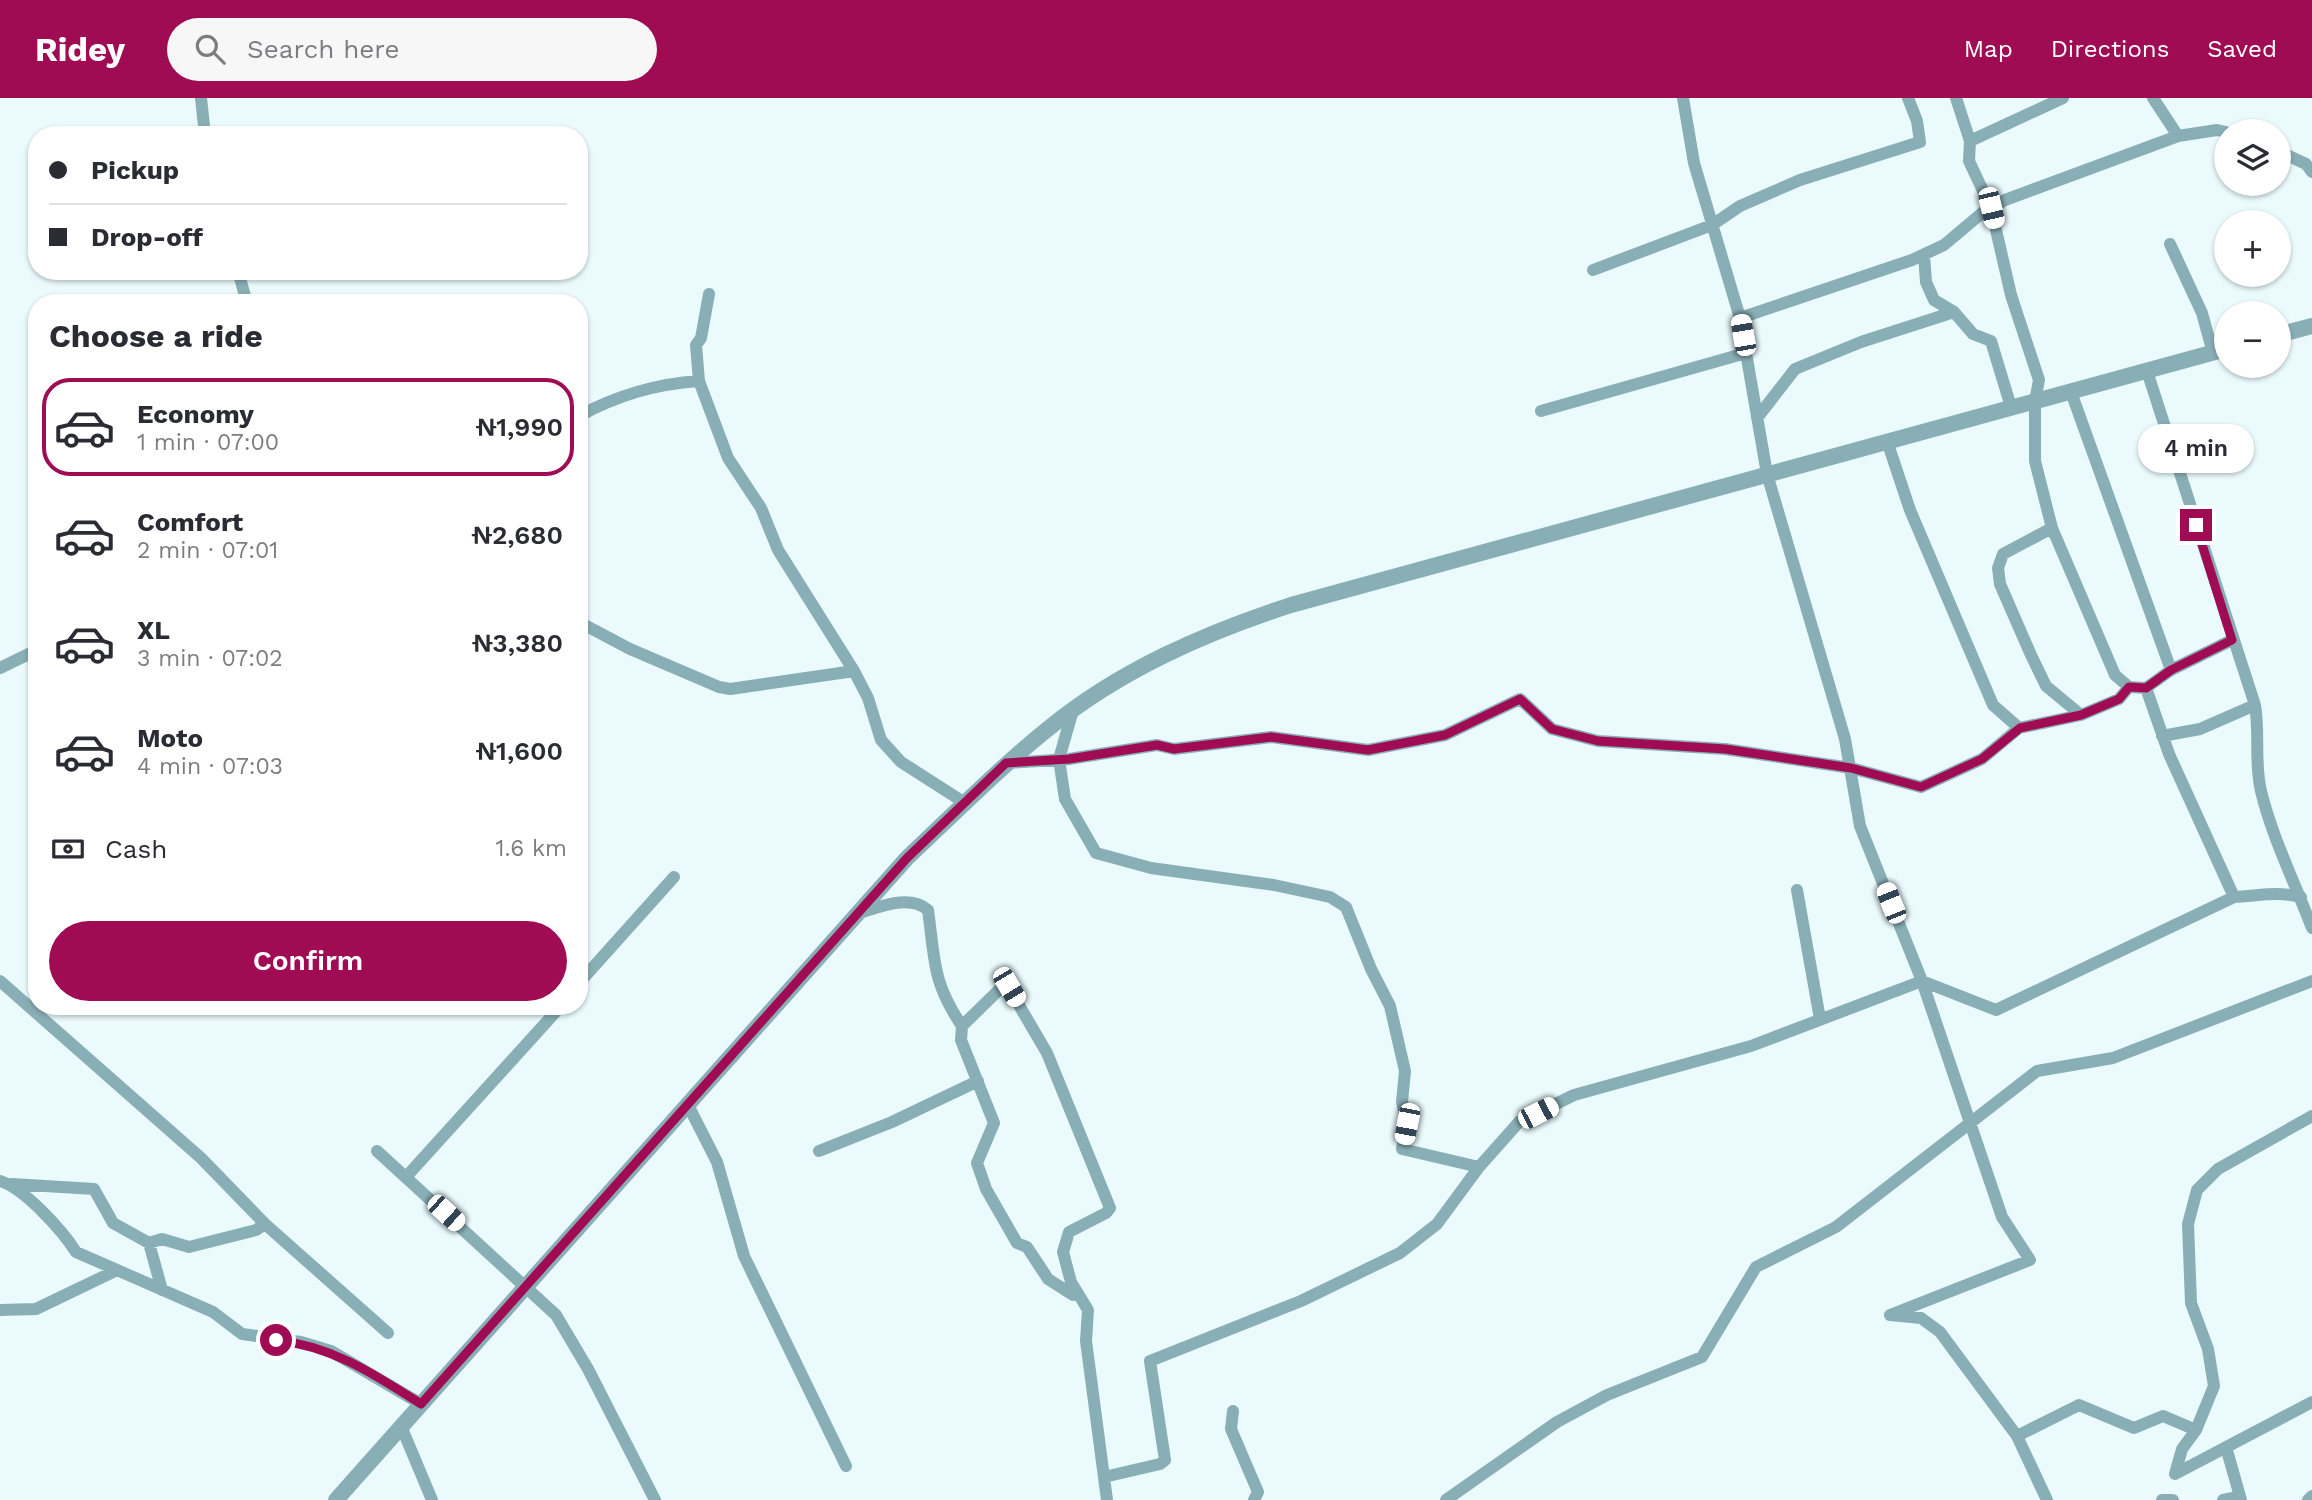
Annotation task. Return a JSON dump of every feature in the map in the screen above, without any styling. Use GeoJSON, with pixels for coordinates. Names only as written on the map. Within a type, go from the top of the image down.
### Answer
{"type":"FeatureCollection","features":[{"type":"Feature","properties":{"kind":"street"},"geometry":{"type":"LineString","coordinates":[[201,98],[204,126]]}},
{"type":"Feature","properties":{"kind":"street"},"geometry":{"type":"LineString","coordinates":[[1683,98],[1694,163],[1740,318],[1767,474],[1851,768],[1860,826],[1922,981],[2002,1217],[2029,1260],[1890,1315],[1922,1318],[1940,1332],[2017,1436],[2047,1500]]}},
{"type":"Feature","properties":{"kind":"street"},"geometry":{"type":"LineString","coordinates":[[1594,270],[1712,225],[1740,206],[1800,180],[1920,142],[1917,121],[1908,98]]}},
{"type":"Feature","properties":{"kind":"street"},"geometry":{"type":"LineString","coordinates":[[1956,98],[1970,141],[1969,161],[1991,208],[2011,295],[2039,380],[2035,401],[2035,461],[2052,528],[2115,676],[2129,687],[2146,688],[2171,670],[2232,640]]}},
{"type":"Feature","properties":{"kind":"street"},"geometry":{"type":"LineString","coordinates":[[1970,141],[2063,98]]}},
{"type":"Feature","properties":{"kind":"street"},"geometry":{"type":"LineString","coordinates":[[2153,98],[2178,136]]}},
{"type":"Feature","properties":{"kind":"street"},"geometry":{"type":"LineString","coordinates":[[1740,318],[1924,255],[1944,245],[1991,208],[2178,136],[2214,130]]}},
{"type":"Feature","properties":{"kind":"street"},"geometry":{"type":"LineString","coordinates":[[2291,157],[2306,164],[2312,172]]}},
{"type":"Feature","properties":{"kind":"street"},"geometry":{"type":"LineString","coordinates":[[2171,244],[2214,340]]}},
{"type":"Feature","properties":{"kind":"street"},"geometry":{"type":"LineString","coordinates":[[1924,255],[1926,282],[1934,300],[1954,312],[1973,334],[1992,341],[2011,407]]}},
{"type":"Feature","properties":{"kind":"street"},"geometry":{"type":"LineString","coordinates":[[709,294],[701,338],[696,345],[699,381],[728,458],[761,508],[778,550],[854,671],[868,698],[881,740],[901,762],[965,803]]}},
{"type":"Feature","properties":{"kind":"street"},"geometry":{"type":"LineString","coordinates":[[1757,418],[1796,369],[1861,342],[1954,312]]}},
{"type":"Feature","properties":{"kind":"street"},"geometry":{"type":"LineString","coordinates":[[2291,332],[2312,326]]}},
{"type":"Feature","properties":{"kind":"street"},"geometry":{"type":"LineString","coordinates":[[336,1500],[907,858],[1006,763],[1073,710],[1139,668],[1238,622],[2214,352]]}},
{"type":"Feature","properties":{"kind":"street"},"geometry":{"type":"LineString","coordinates":[[1541,411],[1746,353]]}},
{"type":"Feature","properties":{"kind":"street"},"geometry":{"type":"LineString","coordinates":[[2147,371],[2255,705],[2258,721],[2255,758],[2261,792],[2312,928]]}},
{"type":"Feature","properties":{"kind":"street"},"geometry":{"type":"LineString","coordinates":[[588,411],[661,384],[699,381]]}},
{"type":"Feature","properties":{"kind":"street"},"geometry":{"type":"LineString","coordinates":[[2071,392],[2171,670]]}},
{"type":"Feature","properties":{"kind":"street"},"geometry":{"type":"LineString","coordinates":[[1888,444],[1910,510],[1976,670],[1993,705],[2020,728]]}},
{"type":"Feature","properties":{"kind":"street"},"geometry":{"type":"LineString","coordinates":[[2052,528],[2003,554],[1998,568],[2000,584],[2046,686],[2081,715]]}},
{"type":"Feature","properties":{"kind":"street"},"geometry":{"type":"LineString","coordinates":[[588,627],[631,649],[730,690],[854,671]]}},
{"type":"Feature","properties":{"kind":"street"},"geometry":{"type":"LineString","coordinates":[[0,668],[28,654]]}},
{"type":"Feature","properties":{"kind":"street"},"geometry":{"type":"LineString","coordinates":[[1006,763],[1059,759],[1157,745],[1174,749],[1271,737],[1368,750],[1445,735],[1520,699],[1552,729],[1598,741],[1725,749],[1851,768],[1921,787],[1982,759],[2020,728],[2081,715],[2119,699],[2129,687]]}},
{"type":"Feature","properties":{"kind":"street"},"geometry":{"type":"LineString","coordinates":[[2146,688],[2162,736],[2234,897]]}},
{"type":"Feature","properties":{"kind":"street"},"geometry":{"type":"LineString","coordinates":[[2162,736],[2200,729],[2255,705]]}},
{"type":"Feature","properties":{"kind":"street"},"geometry":{"type":"LineString","coordinates":[[1073,710],[1059,759],[1065,799],[1096,853],[1151,868],[1285,887],[1330,897],[1346,907],[1371,969],[1390,1006],[1405,1070],[1402,1102],[1407,1124],[1402,1149],[1479,1167]]}},
{"type":"Feature","properties":{"kind":"street"},"geometry":{"type":"LineString","coordinates":[[588,973],[674,877]]}},
{"type":"Feature","properties":{"kind":"street"},"geometry":{"type":"LineString","coordinates":[[1797,890],[1820,1020]]}},
{"type":"Feature","properties":{"kind":"street"},"geometry":{"type":"LineString","coordinates":[[1104,1477],[1160,1464],[1165,1460],[1150,1361],[1301,1301],[1400,1253],[1437,1224],[1479,1167],[1519,1122],[1574,1095],[1692,1064],[1922,981],[1996,1010],[2234,897],[2267,896],[2279,892],[2301,897]]}},
{"type":"Feature","properties":{"kind":"street"},"geometry":{"type":"LineString","coordinates":[[859,913],[897,902],[921,904],[928,910],[934,971],[945,1000],[962,1026],[961,1040],[993,1123],[977,1163],[986,1189],[1017,1243],[1027,1247],[1048,1279],[1063,1286],[1088,1310]]}},
{"type":"Feature","properties":{"kind":"street"},"geometry":{"type":"LineString","coordinates":[[0,981],[28,1006]]}},
{"type":"Feature","properties":{"kind":"street"},"geometry":{"type":"LineString","coordinates":[[1446,1500],[1557,1422],[1617,1391],[1702,1357],[1756,1267],[1836,1227],[1970,1120],[2037,1071],[2113,1059],[2312,981]]}},
{"type":"Feature","properties":{"kind":"street"},"geometry":{"type":"LineString","coordinates":[[962,1026],[1006,983],[1047,1053],[1110,1208],[1106,1213],[1069,1231],[1063,1252],[1070,1282],[1088,1310],[1086,1341],[1107,1500]]}},
{"type":"Feature","properties":{"kind":"street"},"geometry":{"type":"LineString","coordinates":[[39,1015],[201,1158],[265,1224],[388,1334]]}},
{"type":"Feature","properties":{"kind":"street"},"geometry":{"type":"LineString","coordinates":[[406,1177],[553,1015]]}},
{"type":"Feature","properties":{"kind":"street"},"geometry":{"type":"LineString","coordinates":[[819,1151],[892,1122],[978,1081]]}},
{"type":"Feature","properties":{"kind":"street"},"geometry":{"type":"LineString","coordinates":[[688,1105],[717,1162],[744,1256],[846,1466]]}},
{"type":"Feature","properties":{"kind":"street"},"geometry":{"type":"LineString","coordinates":[[2312,1115],[2218,1169],[2197,1190],[2188,1224],[2191,1303],[2208,1349],[2214,1386],[2196,1430],[2182,1450],[2175,1474],[2312,1402]]}},
{"type":"Feature","properties":{"kind":"street"},"geometry":{"type":"LineString","coordinates":[[377,1151],[526,1286],[562,1326],[655,1500]]}},
{"type":"Feature","properties":{"kind":"street"},"geometry":{"type":"LineString","coordinates":[[6,1182],[66,1236],[76,1252],[213,1312],[242,1334],[301,1342],[331,1351],[421,1404]]}},
{"type":"Feature","properties":{"kind":"street"},"geometry":{"type":"LineString","coordinates":[[6,1182],[94,1189],[113,1223],[149,1243],[162,1290]]}},
{"type":"Feature","properties":{"kind":"street"},"geometry":{"type":"LineString","coordinates":[[149,1243],[162,1239],[189,1247],[256,1230],[265,1224]]}},
{"type":"Feature","properties":{"kind":"street"},"geometry":{"type":"LineString","coordinates":[[0,1310],[36,1309],[117,1270]]}},
{"type":"Feature","properties":{"kind":"street"},"geometry":{"type":"LineString","coordinates":[[2017,1436],[2079,1405],[2134,1428],[2163,1416],[2196,1430]]}},
{"type":"Feature","properties":{"kind":"street"},"geometry":{"type":"LineString","coordinates":[[1233,1411],[1231,1429],[1258,1492],[1254,1500]]}},
{"type":"Feature","properties":{"kind":"street"},"geometry":{"type":"LineString","coordinates":[[401,1426],[432,1500]]}},
{"type":"Feature","properties":{"kind":"street"},"geometry":{"type":"LineString","coordinates":[[2223,1500],[2239,1498],[2226,1447]]}},
{"type":"Feature","properties":{"kind":"street"},"geometry":{"type":"LineString","coordinates":[[2308,1500],[2312,1496]]}},
{"type":"Feature","properties":{"kind":"street"},"geometry":{"type":"LineString","coordinates":[[2162,1500],[2173,1500]]}},
{"type":"Feature","properties":{"kind":"route"},"geometry":{"type":"LineString","coordinates":[[276,1340],[301,1342],[331,1351],[421,1404],[907,858],[1006,763],[1069,759],[1157,745],[1174,749],[1271,737],[1368,750],[1445,735],[1520,699],[1552,729],[1598,741],[1725,749],[1851,768],[1921,787],[1982,759],[2020,728],[2081,715],[2119,699],[2129,687],[2146,688],[2171,670],[2232,640],[2196,525]]}}]}
